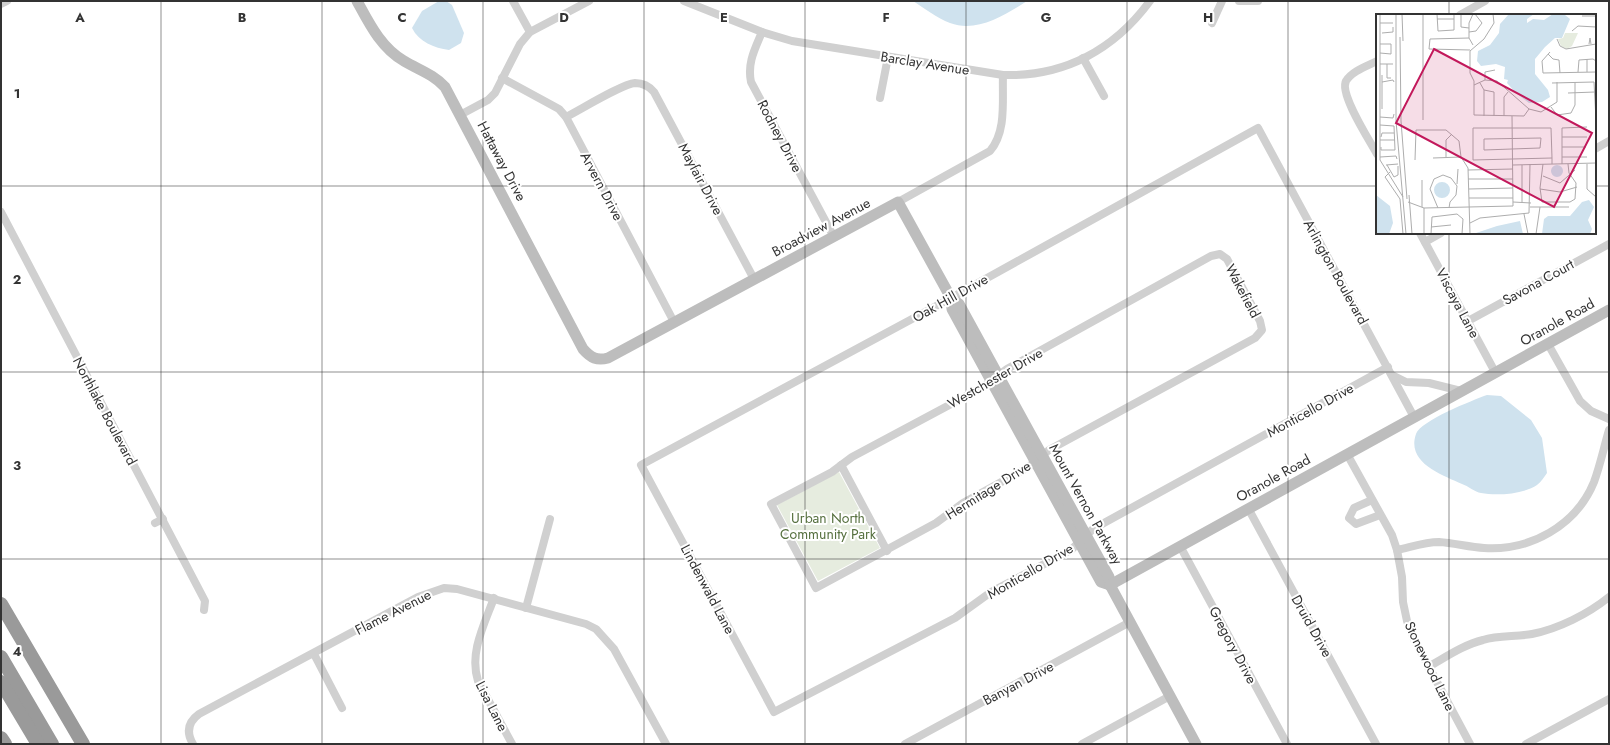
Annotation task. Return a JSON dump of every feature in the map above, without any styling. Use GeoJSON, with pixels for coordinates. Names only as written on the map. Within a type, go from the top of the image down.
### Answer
{"type":"FeatureCollection","features":[{"type":"Feature","properties":{"kind":"highway"},"geometry":{"type":"LineString","coordinates":[[1,604],[80,741]]}},
{"type":"Feature","properties":{"kind":"highway"},"geometry":{"type":"LineString","coordinates":[[1,657],[52,744]]}},
{"type":"Feature","properties":{"kind":"highway"},"geometry":{"type":"LineString","coordinates":[[1,682],[38,744]]}},
{"type":"Feature","properties":{"kind":"street"},"geometry":{"type":"LineString","coordinates":[[1,4],[7,1]]}},
{"type":"Feature","properties":{"kind":"street","name":"Hattaway Drive"},"geometry":{"type":"LineString","coordinates":[[357,1],[382,42],[403,60],[436,78],[445,88],[583,349],[594,359]]}},
{"type":"Feature","properties":{"kind":"street"},"geometry":{"type":"LineString","coordinates":[[513,1],[530,32]]}},
{"type":"Feature","properties":{"kind":"street"},"geometry":{"type":"LineString","coordinates":[[460,115],[488,100],[495,93],[520,44],[530,32],[589,1]]}},
{"type":"Feature","properties":{"kind":"street","name":"Barclay Avenue"},"geometry":{"type":"LineString","coordinates":[[684,1],[762,32],[792,41],[1003,75],[1018,76],[1045,72],[1066,66],[1107,45],[1124,32],[1150,1]]}},
{"type":"Feature","properties":{"kind":"street"},"geometry":{"type":"LineString","coordinates":[[1212,23],[1222,1]]}},
{"type":"Feature","properties":{"kind":"street"},"geometry":{"type":"LineString","coordinates":[[1239,1],[1258,1]]}},
{"type":"Feature","properties":{"kind":"street"},"geometry":{"type":"LineString","coordinates":[[1462,14],[1485,1]]}},
{"type":"Feature","properties":{"kind":"street","name":"Rodney Drive"},"geometry":{"type":"LineString","coordinates":[[762,32],[750,61],[749,71],[751,82],[834,237]]}},
{"type":"Feature","properties":{"kind":"street"},"geometry":{"type":"LineString","coordinates":[[880,98],[888,57]]}},
{"type":"Feature","properties":{"kind":"street"},"geometry":{"type":"LineString","coordinates":[[1083,58],[1104,96]]}},
{"type":"Feature","properties":{"kind":"street"},"geometry":{"type":"LineString","coordinates":[[1376,62],[1356,72],[1345,82],[1345,90],[1348,100],[1376,152]]}},
{"type":"Feature","properties":{"kind":"street","name":"Broadview Avenue"},"geometry":{"type":"LineString","coordinates":[[594,359],[601,360],[608,358],[834,237],[990,151],[1001,131],[1003,75]]}},
{"type":"Feature","properties":{"kind":"street","name":"Arvern Drive"},"geometry":{"type":"LineString","coordinates":[[502,78],[559,109],[566,117],[674,322]]}},
{"type":"Feature","properties":{"kind":"street","name":"Mayfair Drive"},"geometry":{"type":"LineString","coordinates":[[566,117],[629,84],[642,84],[654,92],[754,279]]}},
{"type":"Feature","properties":{"kind":"street","name":"Oak Hill Drive"},"geometry":{"type":"LineString","coordinates":[[641,465],[951,298],[1258,128]]}},
{"type":"Feature","properties":{"kind":"street","name":"Arlington Boulevard"},"geometry":{"type":"LineString","coordinates":[[1258,128],[1414,416]]}},
{"type":"Feature","properties":{"kind":"street"},"geometry":{"type":"LineString","coordinates":[[1596,148],[1609,141]]}},
{"type":"Feature","properties":{"kind":"street","name":"Mount Vernon Parkway"},"geometry":{"type":"LineString","coordinates":[[898,202],[951,298],[952,309],[995,378],[1082,539],[1101,582],[1110,585]]}},
{"type":"Feature","properties":{"kind":"street","name":"Northlake Boulevard"},"geometry":{"type":"LineString","coordinates":[[1,212],[82,370],[163,519],[205,601],[204,610]]}},
{"type":"Feature","properties":{"kind":"street","name":"Viscaya Lane"},"geometry":{"type":"LineString","coordinates":[[1421,234],[1495,372]]}},
{"type":"Feature","properties":{"kind":"street"},"geometry":{"type":"LineString","coordinates":[[1425,242],[1439,234]]}},
{"type":"Feature","properties":{"kind":"street","name":"Savona Court"},"geometry":{"type":"LineString","coordinates":[[1468,321],[1609,244]]}},
{"type":"Feature","properties":{"kind":"street","name":"Wakefield"},"geometry":{"type":"LineString","coordinates":[[1220,254],[1227,259],[1260,321],[1262,330]]}},
{"type":"Feature","properties":{"kind":"street","name":"Westchester Drive"},"geometry":{"type":"LineString","coordinates":[[816,588],[771,504],[832,472],[852,457],[983,387],[995,378],[1204,260],[1220,254]]}},
{"type":"Feature","properties":{"kind":"street","name":"Oranole Road"},"geometry":{"type":"LineString","coordinates":[[1110,585],[1414,416],[1609,310]]}},
{"type":"Feature","properties":{"kind":"street","name":"Hermitage Drive"},"geometry":{"type":"LineString","coordinates":[[816,588],[887,551],[936,523],[968,500],[1027,468],[1038,458],[1255,338],[1262,330]]}},
{"type":"Feature","properties":{"kind":"street"},"geometry":{"type":"LineString","coordinates":[[1548,344],[1580,401],[1591,411],[1609,419]]}},
{"type":"Feature","properties":{"kind":"street"},"geometry":{"type":"LineString","coordinates":[[1390,371],[1406,382],[1429,383],[1461,391]]}},
{"type":"Feature","properties":{"kind":"street","name":"Monticello Drive"},"geometry":{"type":"LineString","coordinates":[[774,712],[955,618],[991,592],[1071,550],[1093,529],[1390,371]]}},
{"type":"Feature","properties":{"kind":"street"},"geometry":{"type":"LineString","coordinates":[[1398,550],[1439,542],[1484,548],[1506,549],[1525,545],[1557,529],[1583,502],[1594,483],[1609,430]]}},
{"type":"Feature","properties":{"kind":"street","name":"Stonewood Lane"},"geometry":{"type":"LineString","coordinates":[[1347,454],[1398,550],[1402,577],[1403,602],[1407,621],[1428,667],[1470,744]]}},
{"type":"Feature","properties":{"kind":"street","name":"Lindenwald Lane"},"geometry":{"type":"LineString","coordinates":[[641,465],[774,712]]}},
{"type":"Feature","properties":{"kind":"street"},"geometry":{"type":"LineString","coordinates":[[841,465],[887,551]]}},
{"type":"Feature","properties":{"kind":"street"},"geometry":{"type":"LineString","coordinates":[[1372,500],[1354,508],[1349,518],[1356,524],[1380,515]]}},
{"type":"Feature","properties":{"kind":"street","name":"Druid Drive"},"geometry":{"type":"LineString","coordinates":[[1248,508],[1376,744]]}},
{"type":"Feature","properties":{"kind":"street"},"geometry":{"type":"LineString","coordinates":[[155,523],[163,519]]}},
{"type":"Feature","properties":{"kind":"street"},"geometry":{"type":"LineString","coordinates":[[526,608],[550,519]]}},
{"type":"Feature","properties":{"kind":"street","name":"Gregory Drive"},"geometry":{"type":"LineString","coordinates":[[1180,546],[1287,744]]}},
{"type":"Feature","properties":{"kind":"street"},"geometry":{"type":"LineString","coordinates":[[1110,585],[1196,744]]}},
{"type":"Feature","properties":{"kind":"street","name":"Flame Avenue"},"geometry":{"type":"LineString","coordinates":[[193,744],[188,732],[189,725],[193,718],[418,597],[444,588],[457,589],[494,598],[586,624],[596,629],[614,649],[666,744]]}},
{"type":"Feature","properties":{"kind":"street"},"geometry":{"type":"LineString","coordinates":[[1428,667],[1470,643],[1485,639],[1533,634],[1558,626],[1568,622],[1609,597]]}},
{"type":"Feature","properties":{"kind":"street","name":"Lisa Lane"},"geometry":{"type":"LineString","coordinates":[[494,598],[476,650],[474,670],[478,681],[512,744]]}},
{"type":"Feature","properties":{"kind":"street","name":"Banyan Drive"},"geometry":{"type":"LineString","coordinates":[[905,744],[1130,622]]}},
{"type":"Feature","properties":{"kind":"street"},"geometry":{"type":"LineString","coordinates":[[314,654],[342,708]]}},
{"type":"Feature","properties":{"kind":"street"},"geometry":{"type":"LineString","coordinates":[[1082,744],[1170,696]]}},
{"type":"Feature","properties":{"kind":"street"},"geometry":{"type":"LineString","coordinates":[[1526,744],[1609,699]]}},
{"type":"Feature","properties":{"kind":"green space","name":"Urban North Community Park"},"geometry":{"type":"Polygon","coordinates":[[[839,472],[880,548],[818,581],[777,505],[839,472]]]}},
{"type":"Feature","properties":{"kind":"water"},"geometry":{"type":"Polygon","coordinates":[[[439,1],[446,1],[452,5],[464,33],[461,43],[449,50],[428,44],[415,33],[412,28],[422,11],[439,1]]]}},
{"type":"Feature","properties":{"kind":"water"},"geometry":{"type":"Polygon","coordinates":[[[913,1],[1027,1],[1000,17],[990,21],[970,26],[960,26],[935,16],[913,1]]]}},
{"type":"Feature","properties":{"kind":"water"},"geometry":{"type":"Polygon","coordinates":[[[1487,395],[1501,396],[1531,420],[1542,438],[1547,473],[1538,484],[1532,488],[1502,494],[1487,494],[1479,492],[1436,472],[1421,460],[1416,453],[1414,444],[1416,434],[1427,423],[1471,401],[1487,395]]]}}]}
